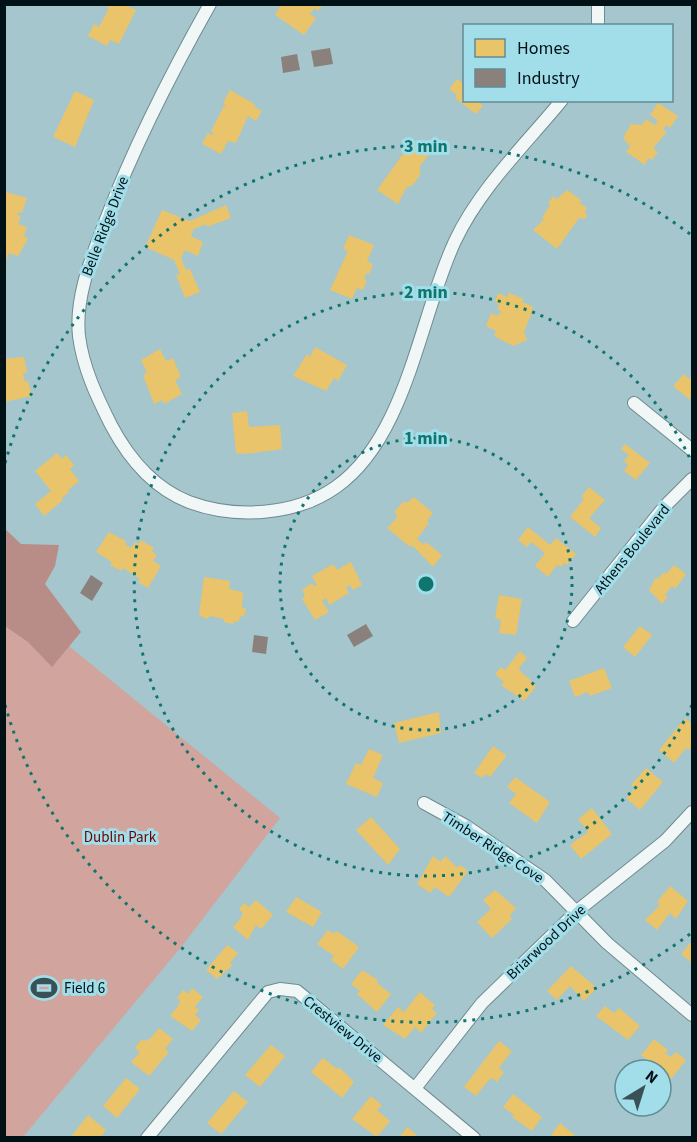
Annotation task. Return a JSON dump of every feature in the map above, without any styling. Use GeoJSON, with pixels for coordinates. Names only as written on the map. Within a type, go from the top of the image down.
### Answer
{"type":"FeatureCollection","features":[{"type":"Feature","properties":{"kind":"street","name":"Belle Ridge Drive"},"geometry":{"type":"LineString","coordinates":[[210,4],[129,160],[84,279],[79,335],[93,391],[122,444],[148,478],[178,497],[201,506],[248,514],[304,504],[336,488],[369,457],[391,423],[430,306],[456,240],[492,183],[560,102]]}},
{"type":"Feature","properties":{"kind":"street"},"geometry":{"type":"LineString","coordinates":[[598,4],[598,24]]}},
{"type":"Feature","properties":{"kind":"street"},"geometry":{"type":"LineString","coordinates":[[634,403],[693,450]]}},
{"type":"Feature","properties":{"kind":"street","name":"Athens Boulevard"},"geometry":{"type":"LineString","coordinates":[[573,621],[664,507],[693,479]]}},
{"type":"Feature","properties":{"kind":"street","name":"Timber Ridge Cove"},"geometry":{"type":"LineString","coordinates":[[424,803],[466,826],[545,880],[623,957],[693,1016]]}},
{"type":"Feature","properties":{"kind":"street","name":"Briarwood Drive"},"geometry":{"type":"LineString","coordinates":[[416,1087],[482,1003],[577,911],[665,841],[693,812]]}},
{"type":"Feature","properties":{"kind":"street","name":"Crestview Drive"},"geometry":{"type":"LineString","coordinates":[[147,1137],[268,992],[280,989],[297,991],[474,1137]]}},
{"type":"Feature","properties":{"kind":"green space","name":"Dublin Park"},"geometry":{"type":"Polygon","coordinates":[[[5,594],[280,818],[182,946],[23,1137],[5,1137],[5,594]]]}},
{"type":"Feature","properties":{"kind":"shaded area"},"geometry":{"type":"Polygon","coordinates":[[[4,528],[21,544],[59,545],[55,566],[45,584],[81,632],[52,667],[28,642],[5,626],[4,528]]]}},
{"type":"Feature","properties":{"kind":"building: Homes"},"geometry":{"type":"Polygon","coordinates":[[[281,4],[323,4],[318,11],[315,8],[310,14],[316,18],[304,35],[275,15],[281,4]]]}},
{"type":"Feature","properties":{"kind":"building: Homes"},"geometry":{"type":"Polygon","coordinates":[[[102,5],[125,5],[136,10],[119,44],[110,40],[107,46],[88,36],[94,24],[99,27],[109,8],[102,5]]]}},
{"type":"Feature","properties":{"kind":"building: Homes"},"geometry":{"type":"Polygon","coordinates":[[[457,79],[463,83],[463,102],[481,102],[483,106],[476,114],[455,98],[457,95],[449,89],[457,79]]]}},
{"type":"Feature","properties":{"kind":"building: Homes"},"geometry":{"type":"Polygon","coordinates":[[[230,90],[262,111],[256,121],[248,116],[236,143],[228,141],[221,154],[202,144],[208,133],[212,135],[214,133],[211,131],[224,106],[227,108],[223,103],[230,90]]]}},
{"type":"Feature","properties":{"kind":"building: Homes"},"geometry":{"type":"Polygon","coordinates":[[[75,91],[94,100],[75,147],[53,137],[75,91]]]}},
{"type":"Feature","properties":{"kind":"building: Homes"},"geometry":{"type":"Polygon","coordinates":[[[658,103],[678,116],[670,128],[666,125],[663,130],[667,132],[653,148],[658,152],[652,160],[648,158],[645,165],[626,152],[630,146],[623,138],[631,124],[642,125],[646,119],[655,125],[658,121],[650,115],[658,103]]]}},
{"type":"Feature","properties":{"kind":"building: Homes"},"geometry":{"type":"Polygon","coordinates":[[[413,140],[431,152],[420,166],[420,175],[413,185],[406,188],[398,204],[377,190],[413,140]]]}},
{"type":"Feature","properties":{"kind":"building: Homes"},"geometry":{"type":"Polygon","coordinates":[[[567,190],[581,200],[580,203],[587,208],[585,211],[587,216],[585,219],[579,218],[557,249],[533,230],[544,219],[542,217],[553,196],[557,199],[567,190]]]}},
{"type":"Feature","properties":{"kind":"building: Homes"},"geometry":{"type":"Polygon","coordinates":[[[6,192],[27,198],[22,213],[18,212],[17,215],[21,216],[18,224],[27,227],[24,236],[28,239],[18,256],[9,253],[6,261],[6,192]]]}},
{"type":"Feature","properties":{"kind":"building: Homes"},"geometry":{"type":"Polygon","coordinates":[[[226,205],[231,218],[194,229],[191,236],[203,242],[198,256],[185,250],[181,258],[186,270],[190,269],[200,292],[185,298],[176,275],[180,274],[174,260],[145,247],[162,210],[190,221],[226,205]]]}},
{"type":"Feature","properties":{"kind":"building: Homes"},"geometry":{"type":"Polygon","coordinates":[[[349,235],[374,245],[367,261],[373,264],[369,275],[366,273],[364,279],[367,280],[363,290],[357,288],[352,299],[330,290],[348,251],[343,249],[349,235]]]}},
{"type":"Feature","properties":{"kind":"building: Homes"},"geometry":{"type":"Polygon","coordinates":[[[498,293],[507,297],[509,293],[524,299],[522,302],[532,306],[533,310],[524,332],[527,340],[513,346],[494,336],[496,331],[486,326],[491,313],[498,316],[501,311],[497,309],[499,305],[495,302],[498,293]]]}},
{"type":"Feature","properties":{"kind":"building: Homes"},"geometry":{"type":"Polygon","coordinates":[[[315,347],[347,365],[338,381],[334,378],[326,391],[293,376],[307,354],[310,357],[315,347]]]}},
{"type":"Feature","properties":{"kind":"building: Homes"},"geometry":{"type":"Polygon","coordinates":[[[160,349],[166,361],[173,358],[181,377],[175,380],[182,394],[164,404],[162,400],[154,404],[143,375],[147,373],[141,360],[160,349]]]}},
{"type":"Feature","properties":{"kind":"building: Homes"},"geometry":{"type":"Polygon","coordinates":[[[24,357],[27,372],[23,374],[25,382],[28,381],[32,396],[4,402],[4,359],[24,357]]]}},
{"type":"Feature","properties":{"kind":"building: Homes"},"geometry":{"type":"Polygon","coordinates":[[[684,374],[689,379],[692,375],[692,396],[689,399],[673,386],[684,374]]]}},
{"type":"Feature","properties":{"kind":"building: Homes"},"geometry":{"type":"Polygon","coordinates":[[[247,411],[249,427],[280,425],[282,449],[246,454],[236,453],[232,413],[247,411]]]}},
{"type":"Feature","properties":{"kind":"building: Homes"},"geometry":{"type":"Polygon","coordinates":[[[625,444],[650,463],[636,480],[624,471],[628,465],[624,461],[629,455],[621,449],[625,444]]]}},
{"type":"Feature","properties":{"kind":"building: Homes"},"geometry":{"type":"Polygon","coordinates":[[[57,453],[62,459],[66,455],[74,465],[70,469],[79,481],[68,490],[63,500],[44,516],[35,504],[51,491],[35,471],[57,453]]]}},
{"type":"Feature","properties":{"kind":"building: Homes"},"geometry":{"type":"Polygon","coordinates":[[[589,487],[605,500],[589,518],[601,528],[595,537],[570,517],[584,499],[581,497],[589,487]]]}},
{"type":"Feature","properties":{"kind":"building: Homes"},"geometry":{"type":"Polygon","coordinates":[[[414,497],[433,513],[427,521],[429,523],[417,539],[424,545],[426,542],[442,555],[433,567],[412,545],[410,547],[387,528],[396,519],[397,515],[394,512],[404,501],[407,503],[414,497]]]}},
{"type":"Feature","properties":{"kind":"building: Homes"},"geometry":{"type":"Polygon","coordinates":[[[528,527],[550,545],[556,538],[576,554],[567,565],[564,563],[561,567],[557,565],[548,577],[535,566],[545,553],[531,542],[527,547],[518,540],[528,527]]]}},
{"type":"Feature","properties":{"kind":"building: Homes"},"geometry":{"type":"Polygon","coordinates":[[[109,532],[126,541],[125,544],[131,548],[135,542],[139,544],[141,540],[154,548],[152,552],[157,555],[153,561],[161,566],[148,588],[138,582],[140,579],[123,568],[121,571],[110,565],[112,562],[96,552],[109,532]]]}},
{"type":"Feature","properties":{"kind":"building: Homes"},"geometry":{"type":"Polygon","coordinates":[[[351,562],[362,585],[353,590],[350,585],[346,587],[349,593],[329,605],[326,598],[322,601],[329,612],[315,620],[302,599],[305,596],[302,590],[312,583],[314,586],[317,585],[312,576],[333,564],[337,570],[351,562]]]}},
{"type":"Feature","properties":{"kind":"building: Homes"},"geometry":{"type":"Polygon","coordinates":[[[674,565],[686,574],[675,589],[672,586],[665,595],[668,597],[662,604],[649,590],[656,577],[658,579],[664,572],[666,574],[674,565]]]}},
{"type":"Feature","properties":{"kind":"building: Homes"},"geometry":{"type":"Polygon","coordinates":[[[204,577],[230,581],[229,589],[243,592],[242,608],[246,608],[244,617],[240,616],[239,622],[234,621],[233,624],[224,622],[224,619],[210,616],[207,619],[199,615],[204,577]]]}},
{"type":"Feature","properties":{"kind":"building: Homes"},"geometry":{"type":"Polygon","coordinates":[[[499,595],[522,599],[516,635],[499,633],[501,620],[495,618],[499,595]]]}},
{"type":"Feature","properties":{"kind":"building: Homes"},"geometry":{"type":"Polygon","coordinates":[[[640,626],[652,635],[635,657],[623,647],[640,626]]]}},
{"type":"Feature","properties":{"kind":"building: Homes"},"geometry":{"type":"Polygon","coordinates":[[[520,651],[527,658],[519,668],[535,684],[535,688],[524,701],[501,685],[504,682],[495,674],[501,667],[505,670],[520,651]]]}},
{"type":"Feature","properties":{"kind":"building: Homes"},"geometry":{"type":"Polygon","coordinates":[[[604,668],[612,688],[590,696],[588,692],[575,697],[569,681],[604,668]]]}},
{"type":"Feature","properties":{"kind":"building: Homes"},"geometry":{"type":"Polygon","coordinates":[[[439,712],[441,733],[399,743],[394,723],[439,712]]]}},
{"type":"Feature","properties":{"kind":"building: Homes"},"geometry":{"type":"Polygon","coordinates":[[[685,718],[692,724],[692,746],[689,750],[686,748],[674,763],[659,750],[685,718]]]}},
{"type":"Feature","properties":{"kind":"building: Homes"},"geometry":{"type":"Polygon","coordinates":[[[493,746],[506,755],[490,777],[485,774],[483,778],[474,773],[493,746]]]}},
{"type":"Feature","properties":{"kind":"building: Homes"},"geometry":{"type":"Polygon","coordinates":[[[369,749],[383,755],[373,778],[383,783],[377,797],[346,784],[356,763],[361,765],[369,749]]]}},
{"type":"Feature","properties":{"kind":"building: Homes"},"geometry":{"type":"Polygon","coordinates":[[[646,768],[663,782],[640,810],[626,798],[635,788],[631,785],[646,768]]]}},
{"type":"Feature","properties":{"kind":"building: Homes"},"geometry":{"type":"Polygon","coordinates":[[[515,777],[550,802],[537,823],[509,803],[516,794],[507,787],[515,777]]]}},
{"type":"Feature","properties":{"kind":"building: Homes"},"geometry":{"type":"Polygon","coordinates":[[[592,808],[612,834],[581,859],[570,845],[588,832],[578,819],[592,808]]]}},
{"type":"Feature","properties":{"kind":"building: Homes"},"geometry":{"type":"Polygon","coordinates":[[[371,817],[400,849],[388,865],[356,830],[371,817]]]}},
{"type":"Feature","properties":{"kind":"building: Homes"},"geometry":{"type":"Polygon","coordinates":[[[433,856],[441,862],[445,856],[458,868],[460,865],[468,871],[449,897],[435,887],[430,893],[417,884],[433,856]]]}},
{"type":"Feature","properties":{"kind":"building: Homes"},"geometry":{"type":"Polygon","coordinates":[[[670,886],[688,901],[676,919],[670,913],[657,930],[645,920],[660,905],[657,902],[670,886]]]}},
{"type":"Feature","properties":{"kind":"building: Homes"},"geometry":{"type":"Polygon","coordinates":[[[495,890],[516,908],[510,915],[512,919],[492,938],[477,922],[491,909],[483,900],[495,890]]]}},
{"type":"Feature","properties":{"kind":"building: Homes"},"geometry":{"type":"Polygon","coordinates":[[[296,897],[322,912],[313,927],[286,912],[296,897]]]}},
{"type":"Feature","properties":{"kind":"building: Homes"},"geometry":{"type":"Polygon","coordinates":[[[256,900],[273,915],[261,929],[256,925],[248,940],[233,927],[241,918],[243,913],[239,909],[244,903],[249,907],[256,900]]]}},
{"type":"Feature","properties":{"kind":"building: Homes"},"geometry":{"type":"Polygon","coordinates":[[[328,930],[334,934],[336,931],[359,947],[343,969],[331,960],[334,956],[317,944],[328,930]]]}},
{"type":"Feature","properties":{"kind":"building: Homes"},"geometry":{"type":"Polygon","coordinates":[[[690,943],[692,945],[692,963],[681,954],[690,943]]]}},
{"type":"Feature","properties":{"kind":"building: Homes"},"geometry":{"type":"Polygon","coordinates":[[[227,945],[238,953],[230,963],[233,965],[217,979],[206,970],[227,945]]]}},
{"type":"Feature","properties":{"kind":"building: Homes"},"geometry":{"type":"Polygon","coordinates":[[[571,966],[597,988],[584,1001],[570,986],[557,1000],[547,991],[571,966]]]}},
{"type":"Feature","properties":{"kind":"building: Homes"},"geometry":{"type":"Polygon","coordinates":[[[362,970],[378,980],[377,983],[391,994],[377,1012],[357,994],[360,991],[351,984],[362,970]]]}},
{"type":"Feature","properties":{"kind":"building: Homes"},"geometry":{"type":"Polygon","coordinates":[[[192,988],[203,997],[195,1007],[199,1010],[195,1015],[201,1020],[192,1031],[170,1016],[178,1006],[180,1000],[177,998],[183,990],[188,994],[192,988]]]}},
{"type":"Feature","properties":{"kind":"building: Homes"},"geometry":{"type":"Polygon","coordinates":[[[420,992],[435,1005],[432,1009],[437,1013],[421,1033],[415,1027],[405,1039],[383,1025],[398,1007],[404,1012],[420,992]]]}},
{"type":"Feature","properties":{"kind":"building: Homes"},"geometry":{"type":"Polygon","coordinates":[[[605,1006],[614,1013],[619,1008],[640,1026],[628,1040],[596,1016],[605,1006]]]}},
{"type":"Feature","properties":{"kind":"building: Homes"},"geometry":{"type":"Polygon","coordinates":[[[159,1028],[173,1039],[165,1049],[169,1052],[149,1076],[131,1062],[140,1052],[135,1048],[142,1039],[145,1041],[151,1038],[159,1028]]]}},
{"type":"Feature","properties":{"kind":"building: Homes"},"geometry":{"type":"Polygon","coordinates":[[[654,1039],[668,1050],[665,1053],[671,1057],[676,1052],[686,1060],[673,1076],[673,1058],[645,1058],[641,1055],[654,1039]]]}},
{"type":"Feature","properties":{"kind":"building: Homes"},"geometry":{"type":"Polygon","coordinates":[[[499,1041],[512,1051],[499,1068],[504,1072],[497,1082],[492,1078],[488,1081],[476,1096],[464,1087],[499,1041]]]}},
{"type":"Feature","properties":{"kind":"building: Homes"},"geometry":{"type":"Polygon","coordinates":[[[271,1045],[285,1056],[260,1087],[245,1075],[271,1045]]]}},
{"type":"Feature","properties":{"kind":"building: Homes"},"geometry":{"type":"Polygon","coordinates":[[[323,1058],[337,1069],[339,1067],[354,1082],[342,1098],[311,1072],[323,1058]]]}},
{"type":"Feature","properties":{"kind":"building: Homes"},"geometry":{"type":"Polygon","coordinates":[[[126,1078],[140,1089],[117,1118],[103,1106],[126,1078]]]}},
{"type":"Feature","properties":{"kind":"building: Homes"},"geometry":{"type":"Polygon","coordinates":[[[234,1091],[248,1102],[221,1134],[207,1123],[234,1091]]]}},
{"type":"Feature","properties":{"kind":"building: Homes"},"geometry":{"type":"Polygon","coordinates":[[[513,1094],[542,1117],[532,1131],[512,1117],[514,1115],[503,1107],[513,1094]]]}},
{"type":"Feature","properties":{"kind":"building: Homes"},"geometry":{"type":"Polygon","coordinates":[[[371,1096],[382,1105],[377,1110],[390,1121],[377,1137],[352,1119],[371,1096]]]}},
{"type":"Feature","properties":{"kind":"building: Homes"},"geometry":{"type":"Polygon","coordinates":[[[88,1115],[106,1130],[100,1138],[70,1138],[88,1115]]]}},
{"type":"Feature","properties":{"kind":"building: Homes"},"geometry":{"type":"Polygon","coordinates":[[[560,1123],[578,1138],[555,1138],[551,1135],[560,1123]]]}},
{"type":"Feature","properties":{"kind":"building: Homes"},"geometry":{"type":"Polygon","coordinates":[[[407,1127],[420,1138],[399,1138],[407,1127]]]}},
{"type":"Feature","properties":{"kind":"building: Industry"},"geometry":{"type":"Polygon","coordinates":[[[330,48],[333,64],[314,67],[311,51],[330,48]]]}},
{"type":"Feature","properties":{"kind":"building: Industry"},"geometry":{"type":"Polygon","coordinates":[[[297,54],[300,70],[283,73],[281,57],[297,54]]]}},
{"type":"Feature","properties":{"kind":"building: Industry"},"geometry":{"type":"Polygon","coordinates":[[[91,575],[103,583],[92,601],[80,593],[91,575]]]}},
{"type":"Feature","properties":{"kind":"building: Industry"},"geometry":{"type":"Polygon","coordinates":[[[366,624],[373,636],[354,647],[347,635],[366,624]]]}},
{"type":"Feature","properties":{"kind":"building: Industry"},"geometry":{"type":"Polygon","coordinates":[[[254,635],[268,637],[266,654],[252,652],[254,635]]]}},
{"type":"Feature","properties":{"kind":"place","name":"Field 6"},"geometry":{"type":"Point","coordinates":[44,988]}}]}
